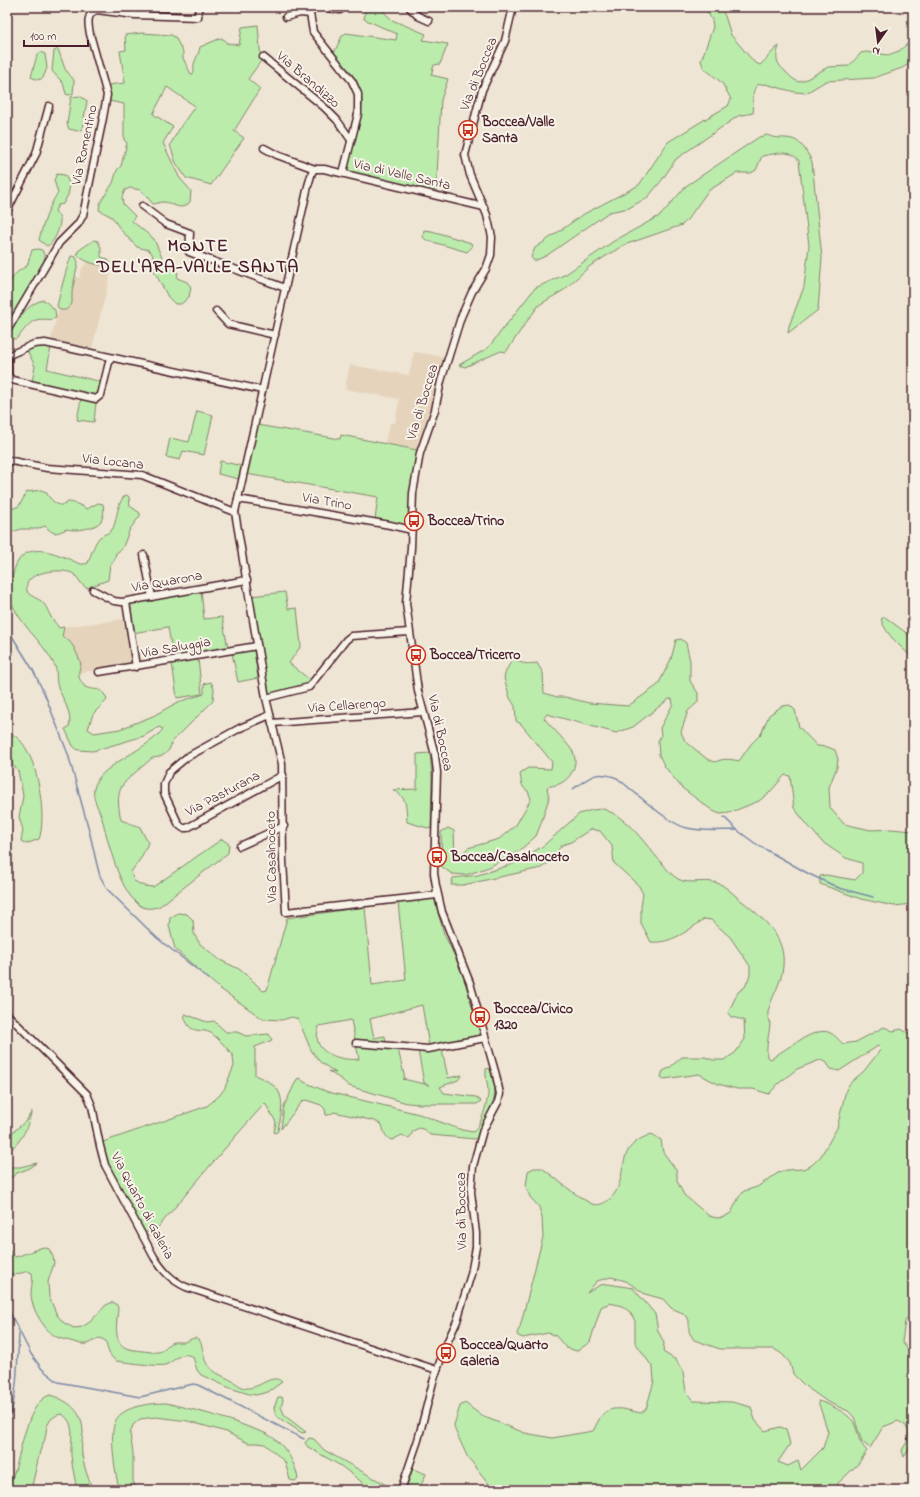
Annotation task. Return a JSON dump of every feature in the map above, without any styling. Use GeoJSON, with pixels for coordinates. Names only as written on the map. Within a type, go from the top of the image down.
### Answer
{"type":"FeatureCollection","features":[{"type":"Feature","properties":{"kind":"street","name":"Via Romentino"},"geometry":{"type":"LineString","coordinates":[[7,331],[59,243],[78,224],[83,213],[104,118],[107,96],[88,24],[90,15],[93,11],[97,10],[134,15],[198,17],[199,7]]}},
{"type":"Feature","properties":{"kind":"street"},"geometry":{"type":"LineString","coordinates":[[324,7],[340,10]]}},
{"type":"Feature","properties":{"kind":"street"},"geometry":{"type":"LineString","coordinates":[[409,7],[418,16],[429,22]]}},
{"type":"Feature","properties":{"kind":"street","name":"Via di Boccea"},"geometry":{"type":"LineString","coordinates":[[401,1490],[418,1440],[427,1400],[437,1370],[457,1321],[471,1274],[476,1247],[476,1233],[471,1192],[473,1166],[483,1130],[498,1102],[500,1094],[470,983],[446,924],[437,894],[434,873],[437,772],[435,755],[423,712],[406,603],[414,493],[418,464],[436,406],[441,381],[464,308],[486,269],[491,255],[492,237],[484,207],[467,167],[465,151],[482,90],[508,35],[513,7]]}},
{"type":"Feature","properties":{"kind":"street"},"geometry":{"type":"LineString","coordinates":[[286,17],[310,10],[312,32],[352,81],[358,94],[359,109],[344,173]]}},
{"type":"Feature","properties":{"kind":"street","name":"Via Brandizzo"},"geometry":{"type":"LineString","coordinates":[[263,57],[324,106],[337,120],[351,140]]}},
{"type":"Feature","properties":{"kind":"street"},"geometry":{"type":"LineString","coordinates":[[7,211],[36,154],[49,106]]}},
{"type":"Feature","properties":{"kind":"street","name":"Via di Valle Santa"},"geometry":{"type":"LineString","coordinates":[[264,148],[277,155],[315,169],[322,168],[484,207]]}},
{"type":"Feature","properties":{"kind":"street"},"geometry":{"type":"LineString","coordinates":[[235,512],[308,186],[312,172],[315,169]]}},
{"type":"Feature","properties":{"kind":"street"},"geometry":{"type":"LineString","coordinates":[[142,206],[162,222],[190,233],[189,252],[286,288]]}},
{"type":"Feature","properties":{"kind":"street"},"geometry":{"type":"LineString","coordinates":[[216,311],[228,324],[275,334]]}},
{"type":"Feature","properties":{"kind":"street"},"geometry":{"type":"LineString","coordinates":[[110,358],[101,395],[96,399],[12,380],[8,374],[8,356],[34,344],[42,343],[262,390]]}},
{"type":"Feature","properties":{"kind":"street","name":"Via Locana"},"geometry":{"type":"LineString","coordinates":[[7,460],[47,468],[142,476],[235,512]]}},
{"type":"Feature","properties":{"kind":"street","name":"Via Trino"},"geometry":{"type":"LineString","coordinates":[[238,499],[412,530]]}},
{"type":"Feature","properties":{"kind":"street","name":"Via Casalnoceto"},"geometry":{"type":"LineString","coordinates":[[235,512],[247,580],[256,646],[266,698],[280,754],[283,775],[283,861],[286,912],[437,894]]}},
{"type":"Feature","properties":{"kind":"street"},"geometry":{"type":"LineString","coordinates":[[144,554],[152,597]]}},
{"type":"Feature","properties":{"kind":"street","name":"Via Quarona"},"geometry":{"type":"LineString","coordinates":[[93,590],[116,602],[126,602],[247,580]]}},
{"type":"Feature","properties":{"kind":"street"},"geometry":{"type":"LineString","coordinates":[[126,602],[136,667]]}},
{"type":"Feature","properties":{"kind":"street"},"geometry":{"type":"LineString","coordinates":[[266,698],[309,687],[346,640],[351,636],[410,632]]}},
{"type":"Feature","properties":{"kind":"street","name":"Via Saluggia"},"geometry":{"type":"LineString","coordinates":[[99,672],[256,646]]}},
{"type":"Feature","properties":{"kind":"street","name":"Via Cellarengo"},"geometry":{"type":"LineString","coordinates":[[272,723],[423,712]]}},
{"type":"Feature","properties":{"kind":"street","name":"Via Pasturana"},"geometry":{"type":"LineString","coordinates":[[270,715],[240,728],[178,764],[169,772],[166,778],[164,795],[179,825],[183,828],[187,828],[283,775]]}},
{"type":"Feature","properties":{"kind":"street"},"geometry":{"type":"LineString","coordinates":[[240,846],[284,826]]}},
{"type":"Feature","properties":{"kind":"street","name":"Via Quarto di Galeria"},"geometry":{"type":"LineString","coordinates":[[7,1014],[87,1094],[92,1106],[105,1166],[154,1258],[162,1270],[170,1278],[186,1287],[437,1370]]}},
{"type":"Feature","properties":{"kind":"street"},"geometry":{"type":"LineString","coordinates":[[356,1043],[431,1049],[485,1038]]}},
{"type":"Feature","properties":{"kind":"shaded area"},"geometry":{"type":"Polygon","coordinates":[[[90,260],[112,269],[91,352],[50,343],[67,275],[79,278],[82,268],[90,260]]]}},
{"type":"Feature","properties":{"kind":"shaded area"},"geometry":{"type":"Polygon","coordinates":[[[414,352],[445,357],[438,377],[433,405],[417,450],[384,444],[390,423],[395,423],[399,399],[345,389],[350,365],[409,375],[414,352]]]}},
{"type":"Feature","properties":{"kind":"shaded area"},"geometry":{"type":"Polygon","coordinates":[[[125,619],[133,664],[78,673],[62,637],[64,627],[125,619]]]}},
{"type":"Feature","properties":{"kind":"green space"},"geometry":{"type":"Polygon","coordinates":[[[366,7],[379,7],[392,20],[426,34],[423,40],[448,44],[440,64],[434,65],[431,75],[448,79],[441,100],[436,194],[347,171],[362,106],[361,97],[360,90],[350,71],[333,55],[342,36],[346,33],[396,40],[397,34],[364,19],[366,7]]]}},
{"type":"Feature","properties":{"kind":"green space"},"geometry":{"type":"Polygon","coordinates":[[[701,7],[720,7],[725,16],[731,35],[754,62],[760,65],[779,46],[777,54],[778,63],[792,78],[799,82],[828,67],[849,66],[861,53],[866,52],[888,55],[899,51],[913,39],[913,62],[902,68],[874,78],[826,81],[806,93],[795,92],[765,84],[757,85],[753,95],[753,113],[738,116],[676,159],[648,197],[629,208],[609,212],[546,256],[534,261],[531,257],[535,248],[584,214],[639,185],[668,142],[728,106],[731,99],[722,83],[704,68],[701,61],[713,27],[712,20],[707,11],[701,7]]]}},
{"type":"Feature","properties":{"kind":"green space"},"geometry":{"type":"Polygon","coordinates":[[[258,25],[261,61],[248,79],[260,89],[234,131],[244,138],[211,185],[186,178],[176,163],[170,145],[195,106],[167,87],[153,114],[173,127],[163,143],[179,177],[191,191],[190,202],[183,207],[167,202],[153,204],[141,190],[130,188],[125,190],[122,197],[123,204],[135,216],[132,221],[154,239],[163,260],[178,273],[177,278],[187,282],[191,287],[189,297],[181,304],[175,304],[168,297],[150,263],[153,255],[149,250],[137,247],[120,229],[112,217],[99,210],[100,203],[113,183],[117,170],[121,166],[127,143],[124,140],[124,104],[109,101],[107,85],[125,83],[120,51],[126,50],[125,35],[142,33],[171,35],[175,37],[183,52],[183,58],[191,74],[193,74],[194,64],[200,47],[221,38],[225,40],[227,44],[239,45],[242,27],[258,25]]]}},
{"type":"Feature","properties":{"kind":"green space"},"geometry":{"type":"Polygon","coordinates":[[[58,49],[65,69],[74,80],[73,94],[66,94],[63,83],[52,71],[54,51],[58,49]]]}},
{"type":"Feature","properties":{"kind":"green space"},"geometry":{"type":"Polygon","coordinates":[[[41,52],[45,54],[47,68],[43,78],[38,80],[31,77],[37,55],[41,52]]]}},
{"type":"Feature","properties":{"kind":"green space"},"geometry":{"type":"Polygon","coordinates":[[[80,96],[87,101],[82,129],[78,131],[69,129],[67,124],[71,97],[80,96]]]}},
{"type":"Feature","properties":{"kind":"green space"},"geometry":{"type":"Polygon","coordinates":[[[767,135],[795,140],[805,150],[812,162],[822,258],[818,310],[788,333],[789,326],[804,287],[809,246],[799,161],[791,154],[777,153],[762,156],[756,170],[751,173],[737,173],[708,191],[682,225],[624,245],[590,266],[564,290],[539,305],[506,352],[501,351],[465,367],[459,365],[488,348],[535,288],[566,274],[614,241],[661,215],[686,186],[759,137],[767,135]]]}},
{"type":"Feature","properties":{"kind":"green space"},"geometry":{"type":"Polygon","coordinates":[[[57,174],[65,175],[70,185],[68,195],[63,204],[58,205],[55,211],[59,215],[60,219],[59,228],[55,237],[47,246],[39,240],[49,209],[58,193],[54,180],[57,174]]]}},
{"type":"Feature","properties":{"kind":"green space"},"geometry":{"type":"Polygon","coordinates":[[[424,230],[471,243],[472,247],[467,252],[426,240],[423,237],[424,230]]]}},
{"type":"Feature","properties":{"kind":"green space"},"geometry":{"type":"Polygon","coordinates":[[[94,240],[98,241],[101,248],[101,257],[110,262],[109,266],[92,263],[77,255],[78,251],[94,240]]]}},
{"type":"Feature","properties":{"kind":"green space"},"geometry":{"type":"Polygon","coordinates":[[[32,250],[42,250],[45,257],[43,264],[7,327],[6,300],[9,284],[19,271],[27,266],[32,250]]]}},
{"type":"Feature","properties":{"kind":"green space"},"geometry":{"type":"Polygon","coordinates":[[[71,256],[76,257],[78,262],[72,292],[72,304],[66,310],[60,310],[57,306],[71,256]]]}},
{"type":"Feature","properties":{"kind":"green space"},"geometry":{"type":"Polygon","coordinates":[[[44,300],[55,310],[56,318],[39,319],[33,321],[17,338],[10,338],[9,334],[23,313],[32,305],[44,300]]]}},
{"type":"Feature","properties":{"kind":"green space"},"geometry":{"type":"Polygon","coordinates":[[[39,346],[51,347],[47,369],[102,382],[96,396],[32,382],[35,366],[27,350],[39,346]]]}},
{"type":"Feature","properties":{"kind":"green space"},"geometry":{"type":"Polygon","coordinates":[[[81,399],[96,403],[94,422],[77,420],[81,399]]]}},
{"type":"Feature","properties":{"kind":"green space"},"geometry":{"type":"Polygon","coordinates":[[[197,411],[213,415],[204,455],[183,451],[180,460],[166,457],[170,438],[189,442],[197,411]]]}},
{"type":"Feature","properties":{"kind":"green space"},"geometry":{"type":"Polygon","coordinates":[[[257,425],[340,439],[341,435],[417,450],[412,482],[409,526],[375,520],[378,497],[246,474],[257,425]]]}},
{"type":"Feature","properties":{"kind":"green space"},"geometry":{"type":"Polygon","coordinates":[[[220,461],[242,466],[239,479],[218,474],[220,461]]]}},
{"type":"Feature","properties":{"kind":"green space"},"geometry":{"type":"Polygon","coordinates":[[[41,490],[46,492],[52,501],[60,505],[70,502],[87,509],[98,503],[103,504],[104,512],[102,519],[95,526],[80,530],[67,529],[55,533],[45,526],[37,529],[21,529],[7,534],[7,511],[19,506],[27,492],[41,490]]]}},
{"type":"Feature","properties":{"kind":"green space"},"geometry":{"type":"Polygon","coordinates":[[[127,495],[129,497],[130,506],[140,513],[140,516],[130,529],[122,549],[116,553],[114,561],[110,564],[108,580],[87,588],[72,573],[51,571],[36,575],[30,579],[27,584],[27,591],[30,595],[40,600],[44,604],[59,628],[64,627],[62,637],[72,644],[76,652],[81,664],[79,676],[85,687],[99,690],[105,695],[107,700],[93,714],[88,729],[94,733],[120,729],[153,716],[178,702],[204,694],[204,684],[211,682],[214,689],[213,701],[172,742],[168,752],[160,757],[152,758],[122,786],[120,790],[118,803],[121,820],[140,827],[148,843],[141,858],[131,872],[134,881],[144,886],[153,887],[222,839],[229,844],[228,853],[160,906],[151,908],[145,908],[140,905],[131,896],[120,877],[95,799],[94,790],[99,777],[116,763],[147,743],[163,729],[159,727],[144,736],[93,751],[78,750],[73,746],[65,729],[69,727],[70,717],[57,684],[55,667],[49,655],[24,624],[10,598],[10,589],[17,562],[24,555],[32,551],[51,552],[80,564],[88,563],[96,542],[100,537],[112,530],[120,504],[127,495]]]}},
{"type":"Feature","properties":{"kind":"green space"},"geometry":{"type":"Polygon","coordinates":[[[201,590],[204,619],[222,617],[228,648],[173,656],[168,627],[132,633],[128,606],[130,602],[201,590]]]}},
{"type":"Feature","properties":{"kind":"green space"},"geometry":{"type":"Polygon","coordinates":[[[285,592],[288,609],[297,608],[301,646],[289,663],[310,680],[307,684],[268,694],[251,596],[285,592]]]}},
{"type":"Feature","properties":{"kind":"green space"},"geometry":{"type":"Polygon","coordinates":[[[885,617],[913,638],[913,658],[886,630],[881,619],[885,617]]]}},
{"type":"Feature","properties":{"kind":"green space"},"geometry":{"type":"Polygon","coordinates":[[[681,639],[686,643],[690,661],[690,681],[698,693],[698,702],[688,711],[681,732],[685,741],[707,759],[715,762],[727,759],[739,761],[751,744],[761,734],[769,715],[782,706],[790,705],[795,710],[799,727],[817,746],[828,747],[835,750],[838,759],[837,767],[829,787],[830,808],[844,824],[871,830],[891,829],[913,831],[913,904],[894,906],[861,899],[820,884],[820,876],[826,875],[855,880],[862,873],[862,863],[846,858],[822,842],[805,822],[794,808],[790,776],[785,775],[770,792],[759,801],[729,813],[720,814],[713,811],[682,788],[665,767],[659,755],[658,741],[661,735],[660,728],[673,704],[672,699],[669,699],[633,727],[616,733],[547,714],[544,718],[571,748],[575,761],[573,771],[567,779],[559,784],[547,787],[549,798],[536,836],[519,851],[489,867],[466,875],[452,874],[442,867],[441,832],[448,828],[454,831],[455,856],[459,856],[468,848],[499,839],[516,825],[531,799],[528,791],[523,786],[520,773],[528,768],[551,769],[552,762],[521,724],[516,721],[515,706],[510,698],[504,678],[513,658],[522,663],[537,663],[543,673],[544,693],[589,703],[628,706],[658,685],[671,659],[676,640],[681,639]]]}},
{"type":"Feature","properties":{"kind":"green space"},"geometry":{"type":"Polygon","coordinates":[[[254,649],[258,678],[238,682],[232,653],[254,649]]]}},
{"type":"Feature","properties":{"kind":"green space"},"geometry":{"type":"Polygon","coordinates":[[[198,659],[202,694],[177,698],[172,663],[198,659]]]}},
{"type":"Feature","properties":{"kind":"green space"},"geometry":{"type":"Polygon","coordinates":[[[7,733],[17,737],[26,748],[37,778],[42,813],[41,828],[39,839],[26,844],[21,841],[23,830],[19,817],[23,796],[22,790],[18,771],[12,764],[13,759],[7,754],[7,733]]]}},
{"type":"Feature","properties":{"kind":"green space"},"geometry":{"type":"Polygon","coordinates":[[[430,753],[432,776],[431,829],[407,822],[404,800],[393,790],[417,789],[417,754],[430,753]]]}},
{"type":"Feature","properties":{"kind":"green space"},"geometry":{"type":"Polygon","coordinates":[[[603,809],[612,813],[628,824],[675,877],[682,881],[711,882],[722,885],[759,915],[777,937],[781,946],[783,966],[781,978],[768,1012],[770,1024],[767,1057],[771,1059],[807,1036],[822,1031],[832,1034],[843,1044],[856,1042],[884,1027],[893,1031],[901,1029],[913,1036],[913,1312],[905,1321],[902,1342],[908,1350],[913,1353],[913,1371],[909,1389],[913,1389],[913,1444],[904,1457],[902,1450],[907,1442],[909,1432],[905,1425],[898,1421],[883,1427],[870,1448],[862,1442],[854,1417],[848,1411],[826,1401],[805,1386],[793,1374],[790,1363],[782,1354],[774,1349],[720,1349],[694,1340],[689,1332],[689,1320],[683,1313],[671,1308],[663,1299],[645,1294],[626,1281],[611,1277],[597,1281],[587,1293],[600,1285],[608,1284],[633,1288],[655,1314],[658,1331],[664,1343],[663,1352],[676,1360],[683,1372],[686,1391],[693,1401],[732,1402],[751,1407],[755,1420],[765,1431],[780,1427],[786,1429],[790,1444],[778,1462],[788,1466],[798,1461],[801,1470],[823,1448],[828,1432],[818,1401],[832,1406],[848,1416],[854,1423],[860,1440],[867,1451],[858,1464],[831,1490],[491,1490],[489,1484],[467,1456],[455,1430],[454,1425],[460,1406],[465,1403],[482,1416],[525,1433],[552,1438],[593,1431],[603,1414],[607,1411],[612,1409],[622,1409],[641,1413],[646,1409],[654,1381],[653,1368],[635,1342],[635,1321],[630,1312],[622,1306],[610,1303],[601,1307],[590,1342],[577,1351],[566,1348],[556,1336],[548,1333],[523,1338],[518,1336],[517,1333],[520,1327],[543,1237],[542,1218],[539,1207],[530,1197],[526,1187],[528,1171],[534,1168],[542,1168],[571,1191],[590,1203],[598,1205],[607,1201],[616,1191],[629,1149],[645,1136],[652,1134],[661,1140],[663,1152],[677,1171],[677,1181],[684,1195],[709,1216],[717,1218],[724,1217],[731,1213],[739,1197],[744,1191],[757,1187],[778,1173],[787,1170],[803,1169],[812,1165],[821,1156],[837,1128],[846,1090],[850,1083],[864,1071],[881,1049],[878,1046],[839,1071],[831,1069],[826,1062],[820,1060],[797,1069],[779,1083],[769,1094],[753,1089],[737,1089],[718,1084],[699,1074],[664,1079],[661,1077],[663,1071],[682,1057],[705,1057],[713,1060],[724,1060],[735,1053],[745,1039],[744,1020],[731,1017],[728,1013],[738,992],[745,987],[750,975],[750,966],[730,937],[711,920],[704,919],[673,939],[651,942],[641,923],[643,894],[639,886],[614,863],[612,846],[600,831],[591,829],[571,842],[562,845],[547,864],[541,868],[463,885],[451,885],[453,878],[478,875],[513,864],[543,846],[579,814],[592,810],[603,809]]]}},
{"type":"Feature","properties":{"kind":"green space"},"geometry":{"type":"Polygon","coordinates":[[[434,898],[444,934],[461,969],[481,1036],[429,1046],[422,1005],[370,1019],[374,1038],[385,1036],[386,1042],[398,1049],[405,1079],[403,1079],[429,1085],[424,1083],[418,1050],[431,1052],[442,1050],[448,1078],[462,1075],[458,1080],[440,1087],[444,1093],[476,1097],[481,1101],[477,1104],[407,1103],[349,1086],[328,1071],[336,1073],[320,1062],[311,1050],[298,1019],[292,1017],[282,1020],[263,1019],[219,988],[175,949],[169,926],[170,918],[178,913],[187,914],[193,920],[194,934],[200,944],[220,960],[239,969],[263,991],[267,990],[287,918],[365,907],[372,985],[406,980],[398,902],[434,898]],[[351,1020],[319,1026],[317,1040],[320,1047],[324,1051],[341,1058],[359,1059],[351,1020]]]}},
{"type":"Feature","properties":{"kind":"green space"},"geometry":{"type":"Polygon","coordinates":[[[185,1014],[207,1022],[214,1021],[226,1032],[237,1032],[246,1036],[269,1034],[272,1040],[255,1047],[255,1075],[272,1084],[278,1091],[282,1101],[282,1107],[278,1131],[275,1133],[274,1132],[276,1122],[265,1103],[154,1232],[144,1232],[106,1160],[103,1142],[207,1106],[219,1096],[225,1088],[234,1066],[233,1056],[223,1044],[211,1033],[194,1030],[189,1026],[185,1019],[185,1014]]]}},
{"type":"Feature","properties":{"kind":"green space"},"geometry":{"type":"Polygon","coordinates":[[[490,1068],[495,1088],[494,1099],[477,1138],[475,1139],[430,1135],[425,1130],[419,1128],[413,1131],[409,1139],[402,1135],[392,1140],[386,1136],[382,1125],[375,1121],[334,1112],[326,1115],[325,1109],[321,1105],[306,1100],[300,1104],[281,1129],[284,1106],[297,1079],[300,1078],[304,1082],[328,1092],[419,1114],[462,1130],[473,1132],[481,1120],[486,1107],[488,1091],[486,1069],[490,1068]]]}},
{"type":"Feature","properties":{"kind":"green space"},"geometry":{"type":"Polygon","coordinates":[[[32,1111],[23,1135],[7,1153],[7,1137],[26,1121],[32,1111]]]}},
{"type":"Feature","properties":{"kind":"green space"},"geometry":{"type":"Polygon","coordinates":[[[37,1163],[30,1168],[17,1173],[7,1181],[7,1167],[20,1167],[37,1163]]]}},
{"type":"Feature","properties":{"kind":"green space"},"geometry":{"type":"Polygon","coordinates":[[[7,1244],[11,1254],[16,1257],[43,1247],[49,1249],[54,1263],[48,1282],[49,1297],[57,1315],[64,1323],[74,1328],[82,1327],[90,1322],[106,1305],[113,1302],[117,1305],[118,1309],[116,1330],[118,1340],[126,1348],[159,1352],[171,1343],[184,1342],[195,1338],[200,1341],[205,1361],[210,1367],[217,1373],[243,1387],[250,1388],[272,1379],[277,1379],[282,1382],[268,1392],[256,1395],[249,1394],[230,1388],[201,1375],[197,1370],[193,1357],[189,1355],[181,1355],[165,1365],[149,1365],[116,1361],[109,1352],[106,1341],[100,1338],[90,1343],[83,1344],[53,1335],[37,1315],[33,1305],[31,1297],[32,1273],[28,1271],[15,1275],[7,1274],[7,1244]]]}},
{"type":"Feature","properties":{"kind":"green space"},"geometry":{"type":"Polygon","coordinates":[[[50,1395],[69,1404],[78,1413],[81,1419],[83,1433],[82,1455],[86,1472],[93,1490],[77,1490],[71,1455],[72,1433],[70,1423],[62,1414],[51,1419],[47,1426],[45,1439],[40,1451],[31,1490],[7,1490],[15,1470],[26,1428],[31,1416],[42,1399],[50,1395]]]}},
{"type":"Feature","properties":{"kind":"green space"},"geometry":{"type":"Polygon","coordinates":[[[278,1397],[282,1397],[283,1400],[281,1407],[285,1416],[306,1432],[302,1433],[276,1416],[274,1408],[278,1397]]]}},
{"type":"Feature","properties":{"kind":"green space"},"geometry":{"type":"Polygon","coordinates":[[[166,1403],[220,1417],[258,1430],[270,1436],[280,1444],[287,1453],[293,1463],[298,1479],[295,1481],[290,1480],[285,1462],[265,1444],[248,1443],[226,1432],[188,1421],[156,1417],[140,1419],[133,1425],[130,1434],[133,1453],[133,1481],[137,1490],[119,1490],[113,1444],[114,1426],[116,1420],[125,1411],[131,1408],[166,1403]]]}},
{"type":"Feature","properties":{"kind":"green space"},"geometry":{"type":"Polygon","coordinates":[[[309,1438],[314,1439],[324,1450],[395,1490],[372,1490],[341,1466],[308,1447],[305,1443],[309,1438]]]}},
{"type":"Feature","properties":{"kind":"green space"},"geometry":{"type":"Polygon","coordinates":[[[413,1469],[426,1474],[419,1490],[405,1490],[413,1469]]]}},
{"type":"Feature","properties":{"kind":"waterway"},"geometry":{"type":"LineString","coordinates":[[7,631],[12,636],[33,670],[45,695],[68,754],[100,876],[107,889],[157,938],[209,979]]}},
{"type":"Feature","properties":{"kind":"waterway"},"geometry":{"type":"LineString","coordinates":[[573,789],[594,776],[610,776],[617,778],[661,814],[679,825],[699,830],[737,830]]}},
{"type":"Feature","properties":{"kind":"waterway"},"geometry":{"type":"LineString","coordinates":[[724,817],[737,830],[756,844],[809,874],[839,888],[873,897]]}},
{"type":"Feature","properties":{"kind":"waterway"},"geometry":{"type":"LineString","coordinates":[[7,1307],[31,1354],[42,1369],[58,1382],[140,1397],[193,1384],[198,1385],[304,1439]]}},
{"type":"Feature","properties":{"kind":"waterway"},"geometry":{"type":"LineString","coordinates":[[7,1425],[11,1414],[15,1392],[19,1334]]}},
{"type":"Feature","properties":{"kind":"place","name":"Boccea/Valle Santa"},"geometry":{"type":"Point","coordinates":[468,130]}},
{"type":"Feature","properties":{"kind":"place","name":"Boccea/Trino"},"geometry":{"type":"Point","coordinates":[414,521]}},
{"type":"Feature","properties":{"kind":"place","name":"Boccea/Tricerro"},"geometry":{"type":"Point","coordinates":[416,655]}},
{"type":"Feature","properties":{"kind":"place","name":"Boccea/Casalnoceto"},"geometry":{"type":"Point","coordinates":[437,857]}},
{"type":"Feature","properties":{"kind":"place","name":"Boccea/Civico 1320"},"geometry":{"type":"Point","coordinates":[480,1017]}},
{"type":"Feature","properties":{"kind":"place","name":"Boccea/Quarto Galeria"},"geometry":{"type":"Point","coordinates":[446,1353]}},
{"type":"Feature","properties":{"kind":"district","name":"MONTE DELL'ARA-VALLE SANTA"},"geometry":{"type":"Point","coordinates":[198,257]}}]}
